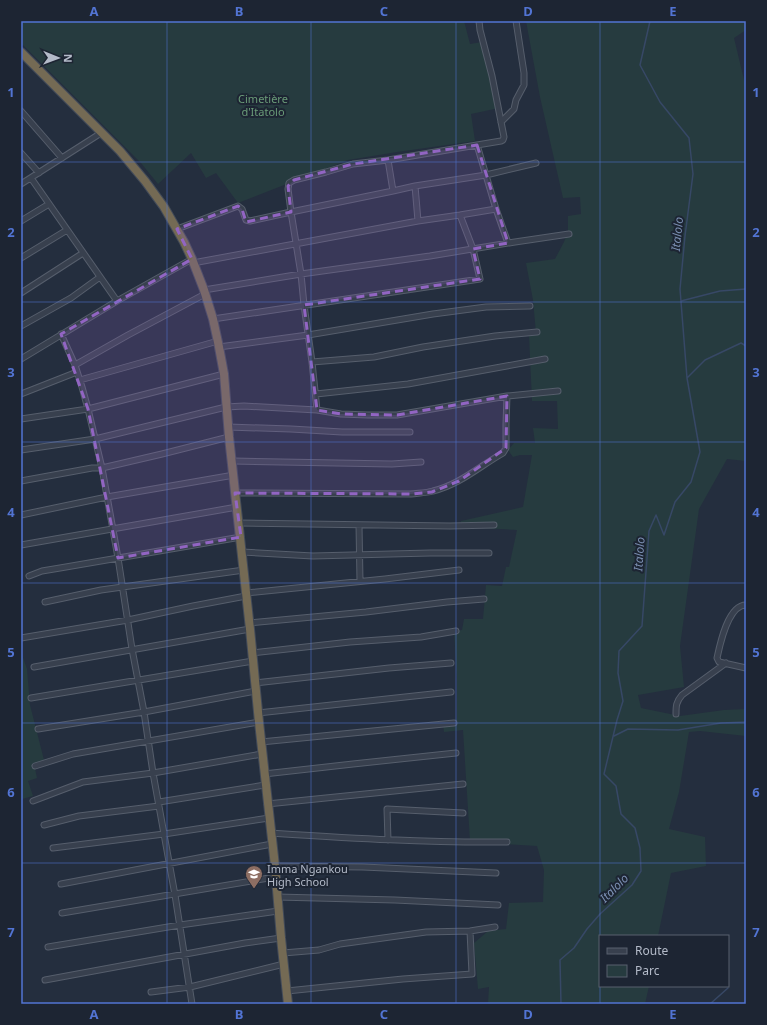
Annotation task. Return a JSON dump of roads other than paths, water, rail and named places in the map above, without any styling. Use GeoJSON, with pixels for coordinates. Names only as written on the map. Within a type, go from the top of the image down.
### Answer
{"type":"FeatureCollection","features":[{"type":"Feature","properties":{"kind":"highway"},"geometry":{"type":"LineString","coordinates":[[21,52],[124,156],[164,207],[177,229],[192,261],[213,319],[224,374],[229,437],[241,537],[258,722],[275,866],[278,911],[288,1004]]}},
{"type":"Feature","properties":{"kind":"street"},"geometry":{"type":"LineString","coordinates":[[317,410],[301,274],[291,212],[288,186],[289,183],[294,180],[353,164],[388,160],[503,140],[504,137],[492,76],[479,21]]}},
{"type":"Feature","properties":{"kind":"street"},"geometry":{"type":"LineString","coordinates":[[501,122],[514,109],[516,100],[524,85],[524,73],[516,21]]}},
{"type":"Feature","properties":{"kind":"street"},"geometry":{"type":"LineString","coordinates":[[21,111],[62,158]]}},
{"type":"Feature","properties":{"kind":"street"},"geometry":{"type":"LineString","coordinates":[[21,184],[101,133]]}},
{"type":"Feature","properties":{"kind":"street"},"geometry":{"type":"LineString","coordinates":[[477,145],[508,243]]}},
{"type":"Feature","properties":{"kind":"street"},"geometry":{"type":"LineString","coordinates":[[21,152],[39,173]]}},
{"type":"Feature","properties":{"kind":"street"},"geometry":{"type":"LineString","coordinates":[[388,160],[393,191]]}},
{"type":"Feature","properties":{"kind":"street"},"geometry":{"type":"LineString","coordinates":[[177,229],[238,206],[242,209],[246,220],[248,221],[415,186],[486,175],[536,163]]}},
{"type":"Feature","properties":{"kind":"street"},"geometry":{"type":"LineString","coordinates":[[31,178],[117,301]]}},
{"type":"Feature","properties":{"kind":"street"},"geometry":{"type":"LineString","coordinates":[[415,186],[418,221]]}},
{"type":"Feature","properties":{"kind":"street"},"geometry":{"type":"LineString","coordinates":[[21,221],[49,204]]}},
{"type":"Feature","properties":{"kind":"street"},"geometry":{"type":"LineString","coordinates":[[21,359],[117,301],[192,261],[296,244],[418,221],[460,216],[496,209]]}},
{"type":"Feature","properties":{"kind":"street"},"geometry":{"type":"LineString","coordinates":[[213,319],[480,279],[473,249],[460,216]]}},
{"type":"Feature","properties":{"kind":"street"},"geometry":{"type":"LineString","coordinates":[[21,258],[67,230]]}},
{"type":"Feature","properties":{"kind":"street"},"geometry":{"type":"LineString","coordinates":[[75,365],[204,292],[301,274],[430,256],[569,234]]}},
{"type":"Feature","properties":{"kind":"street"},"geometry":{"type":"LineString","coordinates":[[21,293],[83,253]]}},
{"type":"Feature","properties":{"kind":"street"},"geometry":{"type":"LineString","coordinates":[[21,326],[71,298],[100,277]]}},
{"type":"Feature","properties":{"kind":"street"},"geometry":{"type":"LineString","coordinates":[[80,380],[218,344],[308,335],[433,314],[486,307],[530,306]]}},
{"type":"Feature","properties":{"kind":"street"},"geometry":{"type":"LineString","coordinates":[[312,362],[374,356],[495,336],[537,332]]}},
{"type":"Feature","properties":{"kind":"street"},"geometry":{"type":"LineString","coordinates":[[61,334],[80,380],[102,468],[170,864],[192,1004]]}},
{"type":"Feature","properties":{"kind":"street"},"geometry":{"type":"LineString","coordinates":[[316,394],[408,384],[545,359]]}},
{"type":"Feature","properties":{"kind":"street"},"geometry":{"type":"LineString","coordinates":[[21,394],[77,372]]}},
{"type":"Feature","properties":{"kind":"street"},"geometry":{"type":"LineString","coordinates":[[21,419],[88,409],[224,374]]}},
{"type":"Feature","properties":{"kind":"street"},"geometry":{"type":"LineString","coordinates":[[21,450],[95,439],[226,407],[244,406],[317,410],[341,414],[397,415],[507,396],[558,391]]}},
{"type":"Feature","properties":{"kind":"street"},"geometry":{"type":"LineString","coordinates":[[235,493],[411,494],[438,490],[459,481],[503,452],[506,448],[507,396]]}},
{"type":"Feature","properties":{"kind":"street"},"geometry":{"type":"LineString","coordinates":[[228,427],[342,432],[410,432]]}},
{"type":"Feature","properties":{"kind":"street"},"geometry":{"type":"LineString","coordinates":[[21,481],[92,468],[102,468],[229,437]]}},
{"type":"Feature","properties":{"kind":"street"},"geometry":{"type":"LineString","coordinates":[[232,461],[392,464],[421,462]]}},
{"type":"Feature","properties":{"kind":"street"},"geometry":{"type":"LineString","coordinates":[[21,515],[107,497],[234,475]]}},
{"type":"Feature","properties":{"kind":"street"},"geometry":{"type":"LineString","coordinates":[[21,545],[237,507]]}},
{"type":"Feature","properties":{"kind":"street"},"geometry":{"type":"LineString","coordinates":[[239,523],[450,526],[494,525]]}},
{"type":"Feature","properties":{"kind":"street"},"geometry":{"type":"LineString","coordinates":[[359,525],[360,581]]}},
{"type":"Feature","properties":{"kind":"street"},"geometry":{"type":"LineString","coordinates":[[29,576],[42,571],[241,537]]}},
{"type":"Feature","properties":{"kind":"street"},"geometry":{"type":"LineString","coordinates":[[242,552],[313,556],[489,553]]}},
{"type":"Feature","properties":{"kind":"street"},"geometry":{"type":"LineString","coordinates":[[45,602],[101,590],[244,570]]}},
{"type":"Feature","properties":{"kind":"street"},"geometry":{"type":"LineString","coordinates":[[21,638],[128,620],[246,595],[459,570]]}},
{"type":"Feature","properties":{"kind":"street"},"geometry":{"type":"LineString","coordinates":[[34,667],[250,626],[447,602],[484,599]]}},
{"type":"Feature","properties":{"kind":"street"},"geometry":{"type":"LineString","coordinates":[[746,605],[740,606],[728,622],[723,634],[717,658],[719,662],[746,668]]}},
{"type":"Feature","properties":{"kind":"street"},"geometry":{"type":"LineString","coordinates":[[31,698],[138,681],[252,657],[350,642],[421,637],[456,631]]}},
{"type":"Feature","properties":{"kind":"street"},"geometry":{"type":"LineString","coordinates":[[38,729],[144,712],[255,687],[389,668],[451,663]]}},
{"type":"Feature","properties":{"kind":"street"},"geometry":{"type":"LineString","coordinates":[[676,714],[676,705],[682,695],[726,663]]}},
{"type":"Feature","properties":{"kind":"street"},"geometry":{"type":"LineString","coordinates":[[258,713],[451,692]]}},
{"type":"Feature","properties":{"kind":"street"},"geometry":{"type":"LineString","coordinates":[[35,766],[73,754],[258,722]]}},
{"type":"Feature","properties":{"kind":"street"},"geometry":{"type":"LineString","coordinates":[[261,742],[454,723]]}},
{"type":"Feature","properties":{"kind":"street"},"geometry":{"type":"LineString","coordinates":[[33,801],[83,782],[262,754]]}},
{"type":"Feature","properties":{"kind":"street"},"geometry":{"type":"LineString","coordinates":[[264,774],[456,754]]}},
{"type":"Feature","properties":{"kind":"street"},"geometry":{"type":"LineString","coordinates":[[267,804],[463,784]]}},
{"type":"Feature","properties":{"kind":"street"},"geometry":{"type":"LineString","coordinates":[[44,825],[79,816],[159,804],[265,785]]}},
{"type":"Feature","properties":{"kind":"street"},"geometry":{"type":"LineString","coordinates":[[388,840],[387,809],[463,813]]}},
{"type":"Feature","properties":{"kind":"street"},"geometry":{"type":"LineString","coordinates":[[53,848],[164,834],[269,818]]}},
{"type":"Feature","properties":{"kind":"street"},"geometry":{"type":"LineString","coordinates":[[271,833],[388,840],[468,843],[507,842]]}},
{"type":"Feature","properties":{"kind":"street"},"geometry":{"type":"LineString","coordinates":[[61,884],[272,844]]}},
{"type":"Feature","properties":{"kind":"street"},"geometry":{"type":"LineString","coordinates":[[275,866],[363,867],[496,873]]}},
{"type":"Feature","properties":{"kind":"street"},"geometry":{"type":"LineString","coordinates":[[62,913],[275,877]]}},
{"type":"Feature","properties":{"kind":"street"},"geometry":{"type":"LineString","coordinates":[[277,898],[395,900],[498,905]]}},
{"type":"Feature","properties":{"kind":"street"},"geometry":{"type":"LineString","coordinates":[[48,947],[180,925],[278,911]]}},
{"type":"Feature","properties":{"kind":"street"},"geometry":{"type":"LineString","coordinates":[[283,953],[319,950],[340,944],[426,932],[495,927]]}},
{"type":"Feature","properties":{"kind":"street"},"geometry":{"type":"LineString","coordinates":[[287,992],[403,979],[472,974],[470,930]]}},
{"type":"Feature","properties":{"kind":"street"},"geometry":{"type":"LineString","coordinates":[[45,980],[245,943],[281,938]]}},
{"type":"Feature","properties":{"kind":"street"},"geometry":{"type":"LineString","coordinates":[[151,992],[190,987],[284,964]]}},
{"type":"Feature","properties":{"kind":"waterway","name":"Italolo"},"geometry":{"type":"LineString","coordinates":[[561,1004],[560,960],[574,948],[587,929],[600,914],[632,885],[641,871],[640,848],[635,828],[621,814],[616,786],[604,774],[623,701],[618,673],[619,651],[642,626],[649,531],[656,515],[664,535],[675,502],[691,482],[700,452],[687,378],[680,289],[693,174],[689,138],[660,102],[640,65],[650,21]]}},
{"type":"Feature","properties":{"kind":"waterway"},"geometry":{"type":"LineString","coordinates":[[681,301],[720,291],[746,289]]}},
{"type":"Feature","properties":{"kind":"waterway"},"geometry":{"type":"LineString","coordinates":[[687,378],[705,360],[741,343],[746,346]]}},
{"type":"Feature","properties":{"kind":"waterway"},"geometry":{"type":"LineString","coordinates":[[614,736],[628,729],[678,730],[721,723],[746,722]]}},
{"type":"Feature","properties":{"kind":"waterway"},"geometry":{"type":"LineString","coordinates":[[710,1004],[728,988]]}},
{"type":"Feature","properties":{"kind":"place","name":"Imma Ngankou High School"},"geometry":{"type":"Point","coordinates":[254,889]}},
{"type":"Feature","properties":{"kind":"park label","name":"Cimetière d'Itatolo"},"geometry":{"type":"Point","coordinates":[263,104]}}]}
